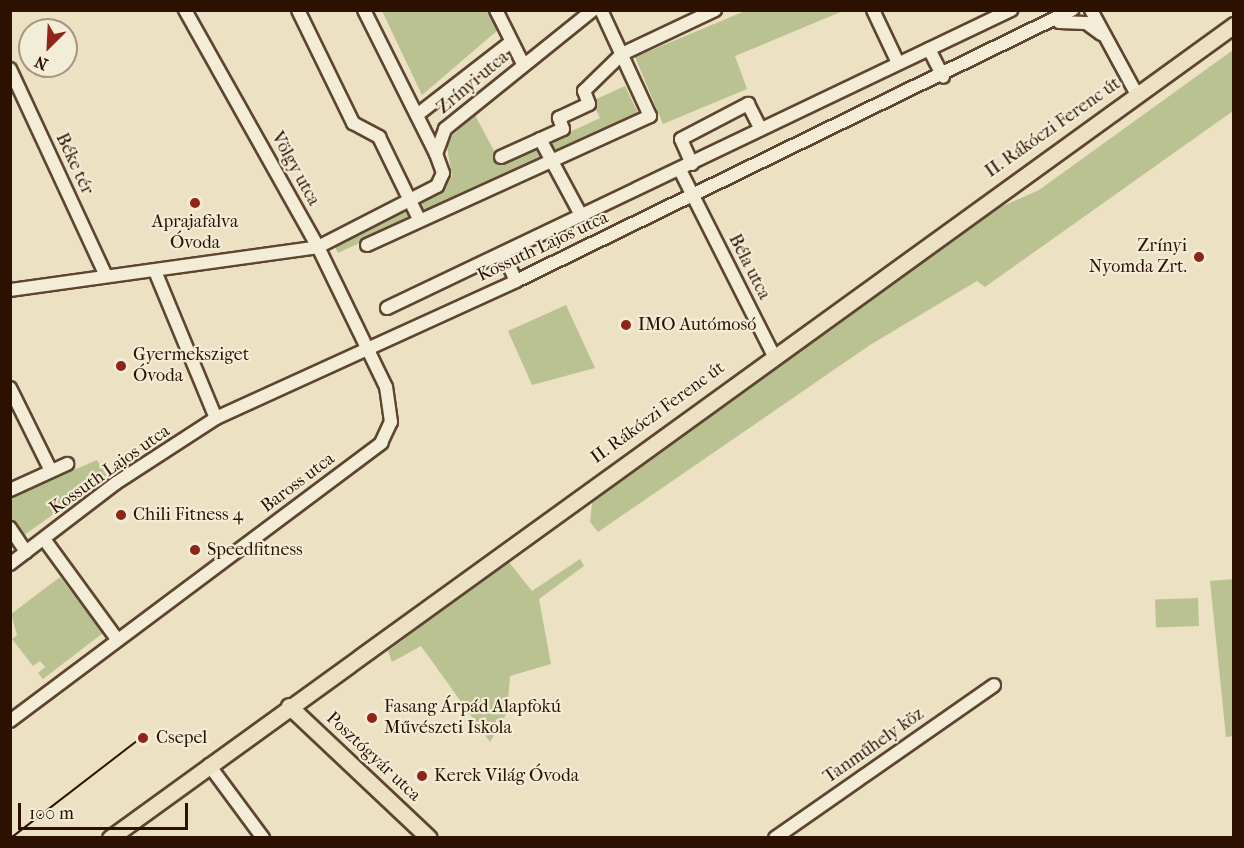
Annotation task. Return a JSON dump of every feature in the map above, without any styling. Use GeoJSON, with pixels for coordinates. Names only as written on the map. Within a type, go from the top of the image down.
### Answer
{"type":"FeatureCollection","features":[{"type":"Feature","properties":{"kind":"main road","name":"II. Rákóczi Ferenc út"},"geometry":{"type":"LineString","coordinates":[[110,837],[773,354],[1233,25]]}},
{"type":"Feature","properties":{"kind":"main road","name":"Posztógyár utca"},"geometry":{"type":"LineString","coordinates":[[289,706],[429,837]]}},
{"type":"Feature","properties":{"kind":"street","name":"Völgy utca"},"geometry":{"type":"LineString","coordinates":[[185,10],[318,247],[366,348]]}},
{"type":"Feature","properties":{"kind":"street"},"geometry":{"type":"LineString","coordinates":[[298,10],[353,123],[379,137],[419,219]]}},
{"type":"Feature","properties":{"kind":"street"},"geometry":{"type":"LineString","coordinates":[[10,290],[105,274],[155,271],[318,247],[440,182],[443,170],[436,154],[364,10]]}},
{"type":"Feature","properties":{"kind":"street"},"geometry":{"type":"LineString","coordinates":[[496,10],[523,64]]}},
{"type":"Feature","properties":{"kind":"street","name":"Zrínyi utca"},"geometry":{"type":"LineString","coordinates":[[436,154],[449,125],[593,10]]}},
{"type":"Feature","properties":{"kind":"street"},"geometry":{"type":"LineString","coordinates":[[367,245],[550,158],[650,116],[601,10]]}},
{"type":"Feature","properties":{"kind":"street"},"geometry":{"type":"LineString","coordinates":[[501,157],[563,129],[559,118],[589,104],[584,91],[622,54],[715,10]]}},
{"type":"Feature","properties":{"kind":"street"},"geometry":{"type":"LineString","coordinates":[[873,10],[898,63]]}},
{"type":"Feature","properties":{"kind":"street","name":"Kossuth Lajos utca"},"geometry":{"type":"LineString","coordinates":[[387,308],[1011,10]]}},
{"type":"Feature","properties":{"kind":"street","name":"Kossuth Lajos utca"},"geometry":{"type":"LineString","coordinates":[[10,564],[116,483],[216,418],[516,281],[943,77],[1053,23],[1072,10]]}},
{"type":"Feature","properties":{"kind":"street"},"geometry":{"type":"LineString","coordinates":[[1091,10],[1103,37],[1136,93]]}},
{"type":"Feature","properties":{"kind":"street"},"geometry":{"type":"LineString","coordinates":[[1053,23],[1086,23],[1103,37]]}},
{"type":"Feature","properties":{"kind":"street"},"geometry":{"type":"LineString","coordinates":[[417,115],[511,42]]}},
{"type":"Feature","properties":{"kind":"street"},"geometry":{"type":"LineString","coordinates":[[928,49],[943,77]]}},
{"type":"Feature","properties":{"kind":"street","name":"Béke tér"},"geometry":{"type":"LineString","coordinates":[[10,69],[105,274]]}},
{"type":"Feature","properties":{"kind":"street","name":"Béla utca"},"geometry":{"type":"LineString","coordinates":[[761,129],[748,104],[681,139],[693,196],[773,354]]}},
{"type":"Feature","properties":{"kind":"street"},"geometry":{"type":"LineString","coordinates":[[540,139],[581,215]]}},
{"type":"Feature","properties":{"kind":"street"},"geometry":{"type":"LineString","coordinates":[[503,253],[516,281]]}},
{"type":"Feature","properties":{"kind":"street"},"geometry":{"type":"LineString","coordinates":[[155,271],[216,418]]}},
{"type":"Feature","properties":{"kind":"street","name":"Baross utca"},"geometry":{"type":"LineString","coordinates":[[10,722],[117,639],[381,443],[391,422],[386,387],[366,348]]}},
{"type":"Feature","properties":{"kind":"street"},"geometry":{"type":"LineString","coordinates":[[10,388],[50,469]]}},
{"type":"Feature","properties":{"kind":"street","name":"Kossuth Lajos utca"},"geometry":{"type":"LineString","coordinates":[[10,490],[50,469],[67,464]]}},
{"type":"Feature","properties":{"kind":"street"},"geometry":{"type":"LineString","coordinates":[[10,528],[26,552]]}},
{"type":"Feature","properties":{"kind":"street","name":"Kossuth Lajos utca"},"geometry":{"type":"LineString","coordinates":[[44,539],[117,639]]}},
{"type":"Feature","properties":{"kind":"street","name":"Tanműhely köz"},"geometry":{"type":"LineString","coordinates":[[775,837],[994,684]]}},
{"type":"Feature","properties":{"kind":"street"},"geometry":{"type":"LineString","coordinates":[[209,765],[262,837]]}},
{"type":"Feature","properties":{"kind":"green space"},"geometry":{"type":"Polygon","coordinates":[[[382,11],[488,11],[498,30],[422,95],[382,11]]]}},
{"type":"Feature","properties":{"kind":"green space"},"geometry":{"type":"Polygon","coordinates":[[[745,11],[843,11],[735,56],[747,89],[663,124],[635,57],[745,11]]]}},
{"type":"Feature","properties":{"kind":"green space"},"geometry":{"type":"Polygon","coordinates":[[[1233,50],[1233,111],[985,287],[977,281],[870,345],[598,532],[590,522],[593,495],[965,223],[1039,190],[1233,50]]]}},
{"type":"Feature","properties":{"kind":"green space"},"geometry":{"type":"Polygon","coordinates":[[[625,86],[638,113],[338,253],[334,244],[445,188],[452,176],[446,141],[475,115],[501,164],[600,118],[592,101],[625,86]]]}},
{"type":"Feature","properties":{"kind":"green space"},"geometry":{"type":"Polygon","coordinates":[[[566,305],[595,368],[532,385],[508,331],[566,305]]]}},
{"type":"Feature","properties":{"kind":"green space"},"geometry":{"type":"Polygon","coordinates":[[[97,460],[107,476],[23,536],[11,518],[11,497],[97,460]]]}},
{"type":"Feature","properties":{"kind":"green space"},"geometry":{"type":"Polygon","coordinates":[[[580,559],[584,566],[539,599],[551,664],[510,676],[507,713],[490,742],[421,646],[392,662],[388,651],[508,561],[532,591],[580,559]]]}},
{"type":"Feature","properties":{"kind":"green space"},"geometry":{"type":"Polygon","coordinates":[[[60,577],[103,633],[43,679],[38,673],[45,667],[40,661],[33,666],[12,639],[17,635],[11,614],[60,577]]]}},
{"type":"Feature","properties":{"kind":"green space"},"geometry":{"type":"Polygon","coordinates":[[[1233,579],[1234,736],[1226,737],[1210,581],[1233,579]]]}},
{"type":"Feature","properties":{"kind":"green space"},"geometry":{"type":"Polygon","coordinates":[[[1198,598],[1199,626],[1156,627],[1155,600],[1198,598]]]}},
{"type":"Feature","properties":{"kind":"tram line"},"geometry":{"type":"LineString","coordinates":[[11,838],[142,737]]}},
{"type":"Feature","properties":{"kind":"place","name":"Aprajafalva Óvoda"},"geometry":{"type":"Point","coordinates":[195,203]}},
{"type":"Feature","properties":{"kind":"place","name":"Zrínyi Nyomda Zrt."},"geometry":{"type":"Point","coordinates":[1199,257]}},
{"type":"Feature","properties":{"kind":"place","name":"IMO Autómosó"},"geometry":{"type":"Point","coordinates":[626,325]}},
{"type":"Feature","properties":{"kind":"place","name":"Gyermeksziget Óvoda"},"geometry":{"type":"Point","coordinates":[121,366]}},
{"type":"Feature","properties":{"kind":"place","name":"Chili Fitness 4"},"geometry":{"type":"Point","coordinates":[121,515]}},
{"type":"Feature","properties":{"kind":"place","name":"Speedfitness"},"geometry":{"type":"Point","coordinates":[195,550]}},
{"type":"Feature","properties":{"kind":"place","name":"Fasang Árpád Alapfokú Művészeti Iskola"},"geometry":{"type":"Point","coordinates":[372,718]}},
{"type":"Feature","properties":{"kind":"place","name":"Csepel"},"geometry":{"type":"Point","coordinates":[143,738]}},
{"type":"Feature","properties":{"kind":"place","name":"Kerek Világ Óvoda"},"geometry":{"type":"Point","coordinates":[422,776]}}]}
